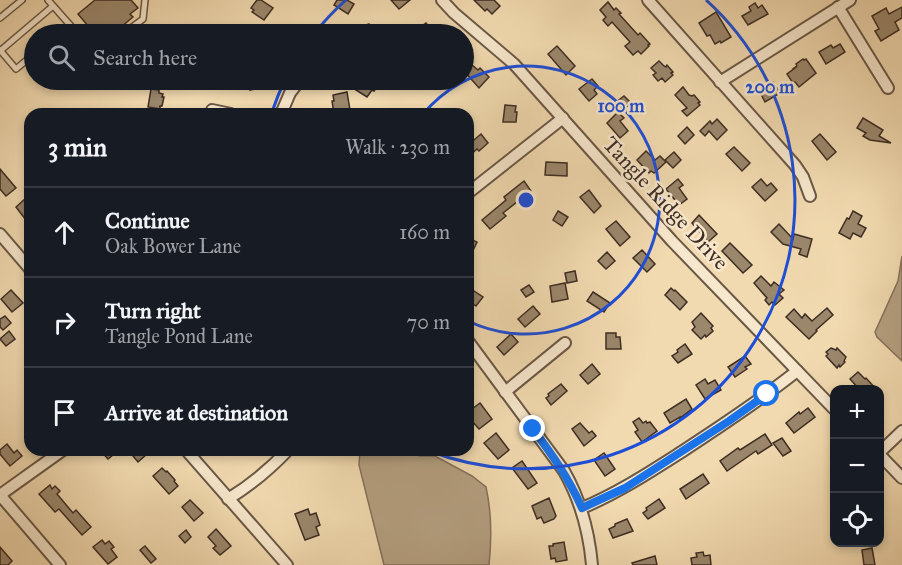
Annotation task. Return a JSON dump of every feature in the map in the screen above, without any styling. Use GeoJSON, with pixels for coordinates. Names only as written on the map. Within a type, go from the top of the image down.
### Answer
{"type":"FeatureCollection","features":[{"type":"Feature","properties":{"kind":"street","name":"Tangle Ridge Drive"},"geometry":{"type":"LineString","coordinates":[[442,0],[467,24]]}},
{"type":"Feature","properties":{"kind":"street"},"geometry":{"type":"LineString","coordinates":[[648,0],[795,165],[810,196]]}},
{"type":"Feature","properties":{"kind":"street"},"geometry":{"type":"LineString","coordinates":[[720,82],[850,0]]}},
{"type":"Feature","properties":{"kind":"street"},"geometry":{"type":"LineString","coordinates":[[838,7],[888,88]]}},
{"type":"Feature","properties":{"kind":"street","name":"Tangle Ridge Drive"},"geometry":{"type":"LineString","coordinates":[[474,30],[514,64],[672,241],[830,405]]}},
{"type":"Feature","properties":{"kind":"street"},"geometry":{"type":"LineString","coordinates":[[284,108],[292,90]]}},
{"type":"Feature","properties":{"kind":"street"},"geometry":{"type":"LineString","coordinates":[[474,188],[563,118]]}},
{"type":"Feature","properties":{"kind":"street"},"geometry":{"type":"LineString","coordinates":[[0,234],[24,262]]}},
{"type":"Feature","properties":{"kind":"street"},"geometry":{"type":"LineString","coordinates":[[505,392],[565,343]]}},
{"type":"Feature","properties":{"kind":"street"},"geometry":{"type":"LineString","coordinates":[[474,349],[564,471],[582,508],[592,565]]}},
{"type":"Feature","properties":{"kind":"street"},"geometry":{"type":"LineString","coordinates":[[582,508],[635,482],[729,421],[797,371]]}},
{"type":"Feature","properties":{"kind":"street"},"geometry":{"type":"LineString","coordinates":[[884,449],[902,431]]}},
{"type":"Feature","properties":{"kind":"street"},"geometry":{"type":"LineString","coordinates":[[55,456],[0,495],[60,565]]}},
{"type":"Feature","properties":{"kind":"street"},"geometry":{"type":"LineString","coordinates":[[191,456],[287,565]]}},
{"type":"Feature","properties":{"kind":"street"},"geometry":{"type":"LineString","coordinates":[[228,499],[263,475],[282,456]]}},
{"type":"Feature","properties":{"kind":"street"},"geometry":{"type":"LineString","coordinates":[[884,459],[902,478]]}},
{"type":"Feature","properties":{"kind":"lane"},"geometry":{"type":"LineString","coordinates":[[0,18],[22,0]]}},
{"type":"Feature","properties":{"kind":"lane"},"geometry":{"type":"LineString","coordinates":[[48,0],[69,24]]}},
{"type":"Feature","properties":{"kind":"lane"},"geometry":{"type":"LineString","coordinates":[[136,24],[143,19],[145,0]]}},
{"type":"Feature","properties":{"kind":"lane"},"geometry":{"type":"LineString","coordinates":[[32,24],[53,6]]}},
{"type":"Feature","properties":{"kind":"lane"},"geometry":{"type":"LineString","coordinates":[[24,31],[0,51],[16,69],[24,62]]}},
{"type":"Feature","properties":{"kind":"shaded area"},"geometry":{"type":"Polygon","coordinates":[[[902,256],[902,361],[877,337],[875,332],[898,281],[902,256]]]}},
{"type":"Feature","properties":{"kind":"shaded area"},"geometry":{"type":"Polygon","coordinates":[[[360,456],[435,456],[472,476],[486,487],[491,526],[489,565],[384,565],[359,465],[360,456]]]}},
{"type":"Feature","properties":{"kind":"building"},"geometry":{"type":"Polygon","coordinates":[[[95,0],[131,0],[138,8],[130,14],[133,17],[125,24],[86,24],[78,14],[95,0]]]}},
{"type":"Feature","properties":{"kind":"building"},"geometry":{"type":"Polygon","coordinates":[[[257,0],[273,8],[264,20],[252,12],[254,10],[251,8],[257,0]]]}},
{"type":"Feature","properties":{"kind":"building"},"geometry":{"type":"Polygon","coordinates":[[[337,0],[347,0],[354,4],[348,14],[334,5],[337,0]]]}},
{"type":"Feature","properties":{"kind":"building"},"geometry":{"type":"Polygon","coordinates":[[[391,0],[410,0],[399,9],[391,0]]]}},
{"type":"Feature","properties":{"kind":"building"},"geometry":{"type":"Polygon","coordinates":[[[474,0],[494,0],[500,6],[492,14],[487,9],[485,11],[474,0]]]}},
{"type":"Feature","properties":{"kind":"building"},"geometry":{"type":"Polygon","coordinates":[[[608,2],[614,10],[616,8],[621,13],[619,14],[638,35],[640,33],[650,44],[641,54],[638,51],[633,55],[625,46],[630,42],[612,22],[608,26],[603,20],[606,17],[600,10],[608,2]]]}},
{"type":"Feature","properties":{"kind":"building"},"geometry":{"type":"Polygon","coordinates":[[[755,3],[758,8],[762,5],[768,14],[748,25],[742,16],[751,11],[749,7],[755,3]]]}},
{"type":"Feature","properties":{"kind":"building"},"geometry":{"type":"Polygon","coordinates":[[[902,7],[902,18],[895,22],[899,30],[881,41],[875,31],[879,29],[872,16],[886,8],[889,14],[902,7]]]}},
{"type":"Feature","properties":{"kind":"building"},"geometry":{"type":"Polygon","coordinates":[[[716,12],[731,37],[715,44],[699,23],[716,12]]]}},
{"type":"Feature","properties":{"kind":"building"},"geometry":{"type":"Polygon","coordinates":[[[840,44],[845,52],[826,64],[819,52],[831,45],[833,48],[840,44]]]}},
{"type":"Feature","properties":{"kind":"building"},"geometry":{"type":"Polygon","coordinates":[[[557,46],[575,66],[566,75],[548,54],[557,46]]]}},
{"type":"Feature","properties":{"kind":"building"},"geometry":{"type":"Polygon","coordinates":[[[803,59],[806,59],[816,73],[799,87],[787,74],[803,59]]]}},
{"type":"Feature","properties":{"kind":"building"},"geometry":{"type":"Polygon","coordinates":[[[659,61],[673,72],[671,73],[673,75],[665,82],[662,78],[658,81],[653,75],[656,73],[651,68],[659,61]]]}},
{"type":"Feature","properties":{"kind":"building"},"geometry":{"type":"Polygon","coordinates":[[[474,67],[478,70],[480,68],[489,77],[479,88],[474,82],[474,67]]]}},
{"type":"Feature","properties":{"kind":"building"},"geometry":{"type":"Polygon","coordinates":[[[592,79],[598,86],[594,90],[597,94],[589,101],[579,89],[592,79]]]}},
{"type":"Feature","properties":{"kind":"building"},"geometry":{"type":"Polygon","coordinates":[[[773,82],[780,93],[765,102],[759,90],[773,82]]]}},
{"type":"Feature","properties":{"kind":"building"},"geometry":{"type":"Polygon","coordinates":[[[683,87],[689,95],[694,95],[700,102],[698,103],[700,105],[687,116],[682,111],[687,108],[675,95],[683,87]]]}},
{"type":"Feature","properties":{"kind":"building"},"geometry":{"type":"Polygon","coordinates":[[[151,90],[159,90],[164,97],[162,106],[160,108],[148,107],[151,90]]]}},
{"type":"Feature","properties":{"kind":"building"},"geometry":{"type":"Polygon","coordinates":[[[356,90],[372,90],[367,97],[356,90]]]}},
{"type":"Feature","properties":{"kind":"building"},"geometry":{"type":"Polygon","coordinates":[[[347,92],[350,108],[333,108],[333,95],[347,92]]]}},
{"type":"Feature","properties":{"kind":"building"},"geometry":{"type":"Polygon","coordinates":[[[624,96],[631,103],[622,111],[615,103],[624,96]]]}},
{"type":"Feature","properties":{"kind":"building"},"geometry":{"type":"Polygon","coordinates":[[[505,105],[516,106],[516,122],[503,122],[505,105]]]}},
{"type":"Feature","properties":{"kind":"building"},"geometry":{"type":"Polygon","coordinates":[[[618,112],[624,118],[620,121],[628,131],[620,138],[607,123],[618,112]]]}},
{"type":"Feature","properties":{"kind":"building"},"geometry":{"type":"Polygon","coordinates":[[[863,118],[883,130],[879,136],[891,143],[870,140],[863,136],[866,133],[857,128],[863,118]]]}},
{"type":"Feature","properties":{"kind":"building"},"geometry":{"type":"Polygon","coordinates":[[[717,119],[727,130],[717,140],[709,131],[705,136],[700,131],[710,121],[712,124],[717,119]]]}},
{"type":"Feature","properties":{"kind":"building"},"geometry":{"type":"Polygon","coordinates":[[[687,127],[694,135],[685,144],[678,136],[687,127]]]}},
{"type":"Feature","properties":{"kind":"building"},"geometry":{"type":"Polygon","coordinates":[[[481,134],[488,143],[479,151],[477,149],[474,152],[474,140],[481,134]]]}},
{"type":"Feature","properties":{"kind":"building"},"geometry":{"type":"Polygon","coordinates":[[[820,134],[836,152],[827,160],[812,141],[820,134]]]}},
{"type":"Feature","properties":{"kind":"building"},"geometry":{"type":"Polygon","coordinates":[[[734,147],[750,163],[742,171],[726,154],[734,147]]]}},
{"type":"Feature","properties":{"kind":"building"},"geometry":{"type":"Polygon","coordinates":[[[646,151],[655,160],[660,156],[666,162],[654,173],[651,171],[649,173],[637,160],[646,151]]]}},
{"type":"Feature","properties":{"kind":"building"},"geometry":{"type":"Polygon","coordinates":[[[674,152],[681,160],[673,168],[665,160],[674,152]]]}},
{"type":"Feature","properties":{"kind":"building"},"geometry":{"type":"Polygon","coordinates":[[[546,162],[567,163],[567,176],[545,175],[546,162]]]}},
{"type":"Feature","properties":{"kind":"building"},"geometry":{"type":"Polygon","coordinates":[[[0,169],[16,188],[6,196],[0,189],[0,169]]]}},
{"type":"Feature","properties":{"kind":"building"},"geometry":{"type":"Polygon","coordinates":[[[678,179],[683,185],[679,188],[687,199],[679,205],[666,189],[678,179]]]}},
{"type":"Feature","properties":{"kind":"building"},"geometry":{"type":"Polygon","coordinates":[[[761,179],[767,186],[771,183],[777,190],[765,201],[752,187],[761,179]]]}},
{"type":"Feature","properties":{"kind":"building"},"geometry":{"type":"Polygon","coordinates":[[[524,181],[531,191],[503,213],[506,216],[490,229],[482,220],[506,200],[504,197],[524,181]]]}},
{"type":"Feature","properties":{"kind":"building"},"geometry":{"type":"Polygon","coordinates":[[[589,190],[601,206],[594,213],[580,197],[589,190]]]}},
{"type":"Feature","properties":{"kind":"building"},"geometry":{"type":"Polygon","coordinates":[[[24,200],[24,217],[16,207],[24,200]]]}},
{"type":"Feature","properties":{"kind":"building"},"geometry":{"type":"Polygon","coordinates":[[[558,211],[568,217],[562,226],[553,220],[558,211]]]}},
{"type":"Feature","properties":{"kind":"building"},"geometry":{"type":"Polygon","coordinates":[[[853,211],[862,216],[858,224],[866,228],[861,237],[853,233],[850,239],[839,233],[853,211]]]}},
{"type":"Feature","properties":{"kind":"building"},"geometry":{"type":"Polygon","coordinates":[[[699,215],[717,234],[708,242],[692,223],[699,215]]]}},
{"type":"Feature","properties":{"kind":"building"},"geometry":{"type":"Polygon","coordinates":[[[616,221],[630,237],[620,246],[606,229],[616,221]]]}},
{"type":"Feature","properties":{"kind":"building"},"geometry":{"type":"Polygon","coordinates":[[[779,224],[793,239],[794,234],[812,239],[807,257],[799,254],[801,249],[783,244],[771,232],[779,224]]]}},
{"type":"Feature","properties":{"kind":"building"},"geometry":{"type":"Polygon","coordinates":[[[730,243],[752,265],[743,273],[722,251],[730,243]]]}},
{"type":"Feature","properties":{"kind":"building"},"geometry":{"type":"Polygon","coordinates":[[[642,250],[655,264],[647,272],[633,258],[642,250]]]}},
{"type":"Feature","properties":{"kind":"building"},"geometry":{"type":"Polygon","coordinates":[[[607,252],[615,261],[606,269],[598,261],[607,252]]]}},
{"type":"Feature","properties":{"kind":"building"},"geometry":{"type":"Polygon","coordinates":[[[575,271],[577,281],[567,283],[565,273],[575,271]]]}},
{"type":"Feature","properties":{"kind":"building"},"geometry":{"type":"Polygon","coordinates":[[[761,276],[771,286],[774,282],[784,290],[779,294],[783,298],[775,305],[772,302],[769,305],[765,300],[767,298],[754,283],[761,276]]]}},
{"type":"Feature","properties":{"kind":"building"},"geometry":{"type":"Polygon","coordinates":[[[565,283],[568,299],[552,302],[550,286],[565,283]]]}},
{"type":"Feature","properties":{"kind":"building"},"geometry":{"type":"Polygon","coordinates":[[[529,285],[534,292],[526,297],[521,290],[529,285]]]}},
{"type":"Feature","properties":{"kind":"building"},"geometry":{"type":"Polygon","coordinates":[[[671,288],[687,302],[680,310],[665,295],[671,288]]]}},
{"type":"Feature","properties":{"kind":"building"},"geometry":{"type":"Polygon","coordinates":[[[11,290],[23,303],[12,312],[1,299],[11,290]]]}},
{"type":"Feature","properties":{"kind":"building"},"geometry":{"type":"Polygon","coordinates":[[[474,291],[483,297],[476,306],[474,304],[474,291]]]}},
{"type":"Feature","properties":{"kind":"building"},"geometry":{"type":"Polygon","coordinates":[[[593,292],[610,303],[604,312],[587,301],[593,292]]]}},
{"type":"Feature","properties":{"kind":"building"},"geometry":{"type":"Polygon","coordinates":[[[533,306],[540,314],[525,327],[518,319],[533,306]]]}},
{"type":"Feature","properties":{"kind":"building"},"geometry":{"type":"Polygon","coordinates":[[[827,308],[833,315],[809,339],[786,317],[794,309],[802,318],[805,314],[812,321],[827,308]]]}},
{"type":"Feature","properties":{"kind":"building"},"geometry":{"type":"Polygon","coordinates":[[[701,313],[713,326],[711,328],[713,331],[701,339],[692,330],[695,327],[692,322],[701,313]]]}},
{"type":"Feature","properties":{"kind":"building"},"geometry":{"type":"Polygon","coordinates":[[[5,316],[11,323],[3,330],[0,327],[0,319],[5,316]]]}},
{"type":"Feature","properties":{"kind":"building"},"geometry":{"type":"Polygon","coordinates":[[[9,331],[15,339],[6,346],[0,339],[9,331]]]}},
{"type":"Feature","properties":{"kind":"building"},"geometry":{"type":"Polygon","coordinates":[[[606,333],[616,333],[616,337],[620,337],[621,349],[606,349],[606,333]]]}},
{"type":"Feature","properties":{"kind":"building"},"geometry":{"type":"Polygon","coordinates":[[[511,334],[518,342],[504,355],[497,347],[511,334]]]}},
{"type":"Feature","properties":{"kind":"building"},"geometry":{"type":"Polygon","coordinates":[[[685,344],[692,354],[678,363],[672,356],[685,344]]]}},
{"type":"Feature","properties":{"kind":"building"},"geometry":{"type":"Polygon","coordinates":[[[831,348],[836,350],[837,348],[846,357],[840,367],[839,365],[837,368],[826,356],[828,354],[826,352],[831,348]]]}},
{"type":"Feature","properties":{"kind":"building"},"geometry":{"type":"Polygon","coordinates":[[[745,356],[751,364],[735,377],[728,367],[745,356]]]}},
{"type":"Feature","properties":{"kind":"building"},"geometry":{"type":"Polygon","coordinates":[[[592,364],[600,374],[588,384],[580,375],[592,364]]]}},
{"type":"Feature","properties":{"kind":"building"},"geometry":{"type":"Polygon","coordinates":[[[858,372],[872,385],[855,385],[850,379],[858,372]]]}},
{"type":"Feature","properties":{"kind":"building"},"geometry":{"type":"Polygon","coordinates":[[[705,379],[708,384],[715,380],[721,390],[705,399],[696,385],[705,379]]]}},
{"type":"Feature","properties":{"kind":"building"},"geometry":{"type":"Polygon","coordinates":[[[561,384],[567,391],[551,405],[546,398],[561,384]]]}},
{"type":"Feature","properties":{"kind":"building"},"geometry":{"type":"Polygon","coordinates":[[[686,399],[692,409],[670,423],[664,413],[686,399]]]}},
{"type":"Feature","properties":{"kind":"building"},"geometry":{"type":"Polygon","coordinates":[[[480,403],[492,419],[479,429],[474,423],[474,408],[480,403]]]}},
{"type":"Feature","properties":{"kind":"building"},"geometry":{"type":"Polygon","coordinates":[[[808,408],[815,417],[794,433],[786,423],[808,408]]]}},
{"type":"Feature","properties":{"kind":"building"},"geometry":{"type":"Polygon","coordinates":[[[639,418],[643,423],[650,422],[657,431],[642,442],[635,432],[638,430],[633,422],[639,418]]]}},
{"type":"Feature","properties":{"kind":"building"},"geometry":{"type":"Polygon","coordinates":[[[580,423],[589,433],[592,431],[596,436],[584,446],[572,429],[580,423]]]}},
{"type":"Feature","properties":{"kind":"building"},"geometry":{"type":"Polygon","coordinates":[[[496,433],[509,450],[498,459],[484,443],[496,433]]]}},
{"type":"Feature","properties":{"kind":"building"},"geometry":{"type":"Polygon","coordinates":[[[765,434],[772,445],[758,454],[756,451],[727,471],[720,461],[738,448],[740,450],[765,434]]]}},
{"type":"Feature","properties":{"kind":"building"},"geometry":{"type":"Polygon","coordinates":[[[782,438],[791,451],[783,456],[773,443],[782,438]]]}},
{"type":"Feature","properties":{"kind":"building"},"geometry":{"type":"Polygon","coordinates":[[[7,444],[14,453],[17,450],[22,456],[10,466],[0,454],[0,450],[7,444]]]}},
{"type":"Feature","properties":{"kind":"building"},"geometry":{"type":"Polygon","coordinates":[[[604,453],[615,469],[605,476],[594,460],[604,453]]]}},
{"type":"Feature","properties":{"kind":"building"},"geometry":{"type":"Polygon","coordinates":[[[133,456],[145,456],[138,462],[133,456]]]}},
{"type":"Feature","properties":{"kind":"building"},"geometry":{"type":"Polygon","coordinates":[[[522,461],[537,483],[528,489],[512,468],[522,461]]]}},
{"type":"Feature","properties":{"kind":"building"},"geometry":{"type":"Polygon","coordinates":[[[162,468],[178,486],[169,494],[153,476],[162,468]]]}},
{"type":"Feature","properties":{"kind":"building"},"geometry":{"type":"Polygon","coordinates":[[[703,474],[709,483],[686,499],[680,489],[703,474]]]}},
{"type":"Feature","properties":{"kind":"building"},"geometry":{"type":"Polygon","coordinates":[[[50,485],[52,489],[55,486],[60,491],[57,494],[73,513],[76,510],[91,527],[82,535],[59,509],[55,512],[39,494],[50,485]]]}},
{"type":"Feature","properties":{"kind":"building"},"geometry":{"type":"Polygon","coordinates":[[[549,498],[556,516],[544,523],[541,517],[537,519],[532,506],[549,498]]]}},
{"type":"Feature","properties":{"kind":"building"},"geometry":{"type":"Polygon","coordinates":[[[659,499],[665,508],[648,519],[643,513],[659,499]]]}},
{"type":"Feature","properties":{"kind":"building"},"geometry":{"type":"Polygon","coordinates":[[[190,500],[203,513],[194,521],[182,507],[190,500]]]}},
{"type":"Feature","properties":{"kind":"building"},"geometry":{"type":"Polygon","coordinates":[[[308,509],[310,515],[316,513],[320,525],[316,527],[319,535],[305,540],[295,514],[308,509]]]}},
{"type":"Feature","properties":{"kind":"building"},"geometry":{"type":"Polygon","coordinates":[[[627,519],[633,531],[613,538],[609,529],[627,519]]]}},
{"type":"Feature","properties":{"kind":"building"},"geometry":{"type":"Polygon","coordinates":[[[216,529],[231,546],[220,555],[213,548],[216,546],[208,537],[216,529]]]}},
{"type":"Feature","properties":{"kind":"building"},"geometry":{"type":"Polygon","coordinates":[[[186,530],[191,537],[185,543],[179,536],[186,530]]]}},
{"type":"Feature","properties":{"kind":"building"},"geometry":{"type":"Polygon","coordinates":[[[102,540],[105,544],[109,541],[117,557],[108,564],[93,547],[102,540]]]}},
{"type":"Feature","properties":{"kind":"building"},"geometry":{"type":"Polygon","coordinates":[[[564,542],[567,560],[556,562],[555,558],[551,559],[549,546],[564,542]]]}},
{"type":"Feature","properties":{"kind":"building"},"geometry":{"type":"Polygon","coordinates":[[[145,546],[156,559],[151,563],[140,550],[145,546]]]}},
{"type":"Feature","properties":{"kind":"building"},"geometry":{"type":"Polygon","coordinates":[[[0,547],[12,561],[8,565],[0,565],[0,547]]]}},
{"type":"Feature","properties":{"kind":"building"},"geometry":{"type":"Polygon","coordinates":[[[872,548],[875,565],[864,565],[862,550],[872,548]]]}},
{"type":"Feature","properties":{"kind":"building"},"geometry":{"type":"Polygon","coordinates":[[[703,552],[704,556],[710,555],[711,565],[692,565],[691,558],[697,557],[696,553],[703,552]]]}},
{"type":"Feature","properties":{"kind":"building"},"geometry":{"type":"Polygon","coordinates":[[[655,556],[657,565],[633,565],[632,563],[655,556]]]}},
{"type":"Feature","properties":{"kind":"route"},"geometry":{"type":"LineString","coordinates":[[533,429],[564,471],[582,508],[625,488],[767,394]]}}]}
